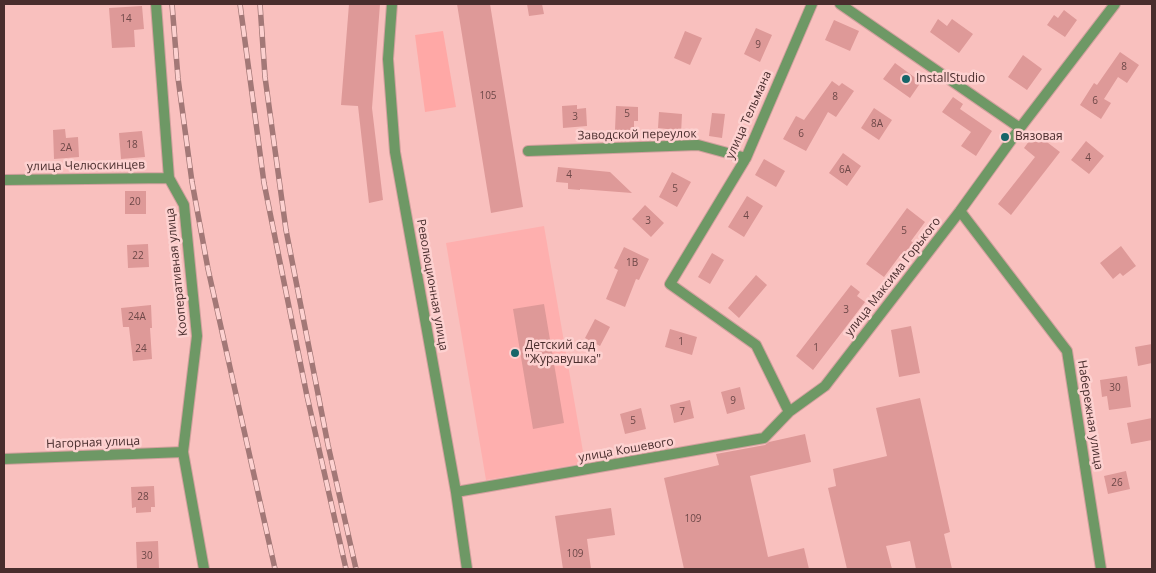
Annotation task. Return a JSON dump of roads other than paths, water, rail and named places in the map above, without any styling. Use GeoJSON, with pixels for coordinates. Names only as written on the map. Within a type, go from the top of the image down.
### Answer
{"type":"FeatureCollection","features":[{"type":"Feature","properties":{"kind":"street","name":"Кооперативная улица"},"geometry":{"type":"LineString","coordinates":[[156,4],[169,178],[184,206],[197,336],[183,452],[204,569]]}},
{"type":"Feature","properties":{"kind":"street","name":"Революционная улица"},"geometry":{"type":"LineString","coordinates":[[392,4],[388,60],[395,152],[456,492],[467,569]]}},
{"type":"Feature","properties":{"kind":"street","name":"улица Тельмана"},"geometry":{"type":"LineString","coordinates":[[789,412],[756,345],[670,284],[746,158],[812,4]]}},
{"type":"Feature","properties":{"kind":"street"},"geometry":{"type":"LineString","coordinates":[[840,4],[1020,128]]}},
{"type":"Feature","properties":{"kind":"street","name":"улица Максима Горького"},"geometry":{"type":"LineString","coordinates":[[789,412],[826,386],[1115,4]]}},
{"type":"Feature","properties":{"kind":"street","name":"Заводской переулок"},"geometry":{"type":"LineString","coordinates":[[528,151],[698,145],[746,158]]}},
{"type":"Feature","properties":{"kind":"street","name":"улица Челюскинцев"},"geometry":{"type":"LineString","coordinates":[[4,180],[169,178]]}},
{"type":"Feature","properties":{"kind":"street","name":"Набережная улица"},"geometry":{"type":"LineString","coordinates":[[960,211],[1067,351],[1101,569]]}},
{"type":"Feature","properties":{"kind":"street","name":"улица Кошевого"},"geometry":{"type":"LineString","coordinates":[[456,492],[764,438],[789,412]]}},
{"type":"Feature","properties":{"kind":"street","name":"Нагорная улица"},"geometry":{"type":"LineString","coordinates":[[4,459],[183,452]]}},
{"type":"Feature","properties":{"kind":"railway"},"geometry":{"type":"LineString","coordinates":[[172,4],[178,78],[192,182],[208,269],[275,569]]}},
{"type":"Feature","properties":{"kind":"railway"},"geometry":{"type":"LineString","coordinates":[[240,4],[264,183],[307,396],[346,569]]}},
{"type":"Feature","properties":{"kind":"railway"},"geometry":{"type":"LineString","coordinates":[[260,4],[265,77],[286,230],[328,445],[356,569]]}},
{"type":"Feature","properties":{"kind":"place","name":"InstallStudio"},"geometry":{"type":"Point","coordinates":[906,79]}},
{"type":"Feature","properties":{"kind":"place","name":"Вязовая"},"geometry":{"type":"Point","coordinates":[1005,137]}},
{"type":"Feature","properties":{"kind":"place","name":"Детский сад \"Журавушка\""},"geometry":{"type":"Point","coordinates":[515,353]}}]}
